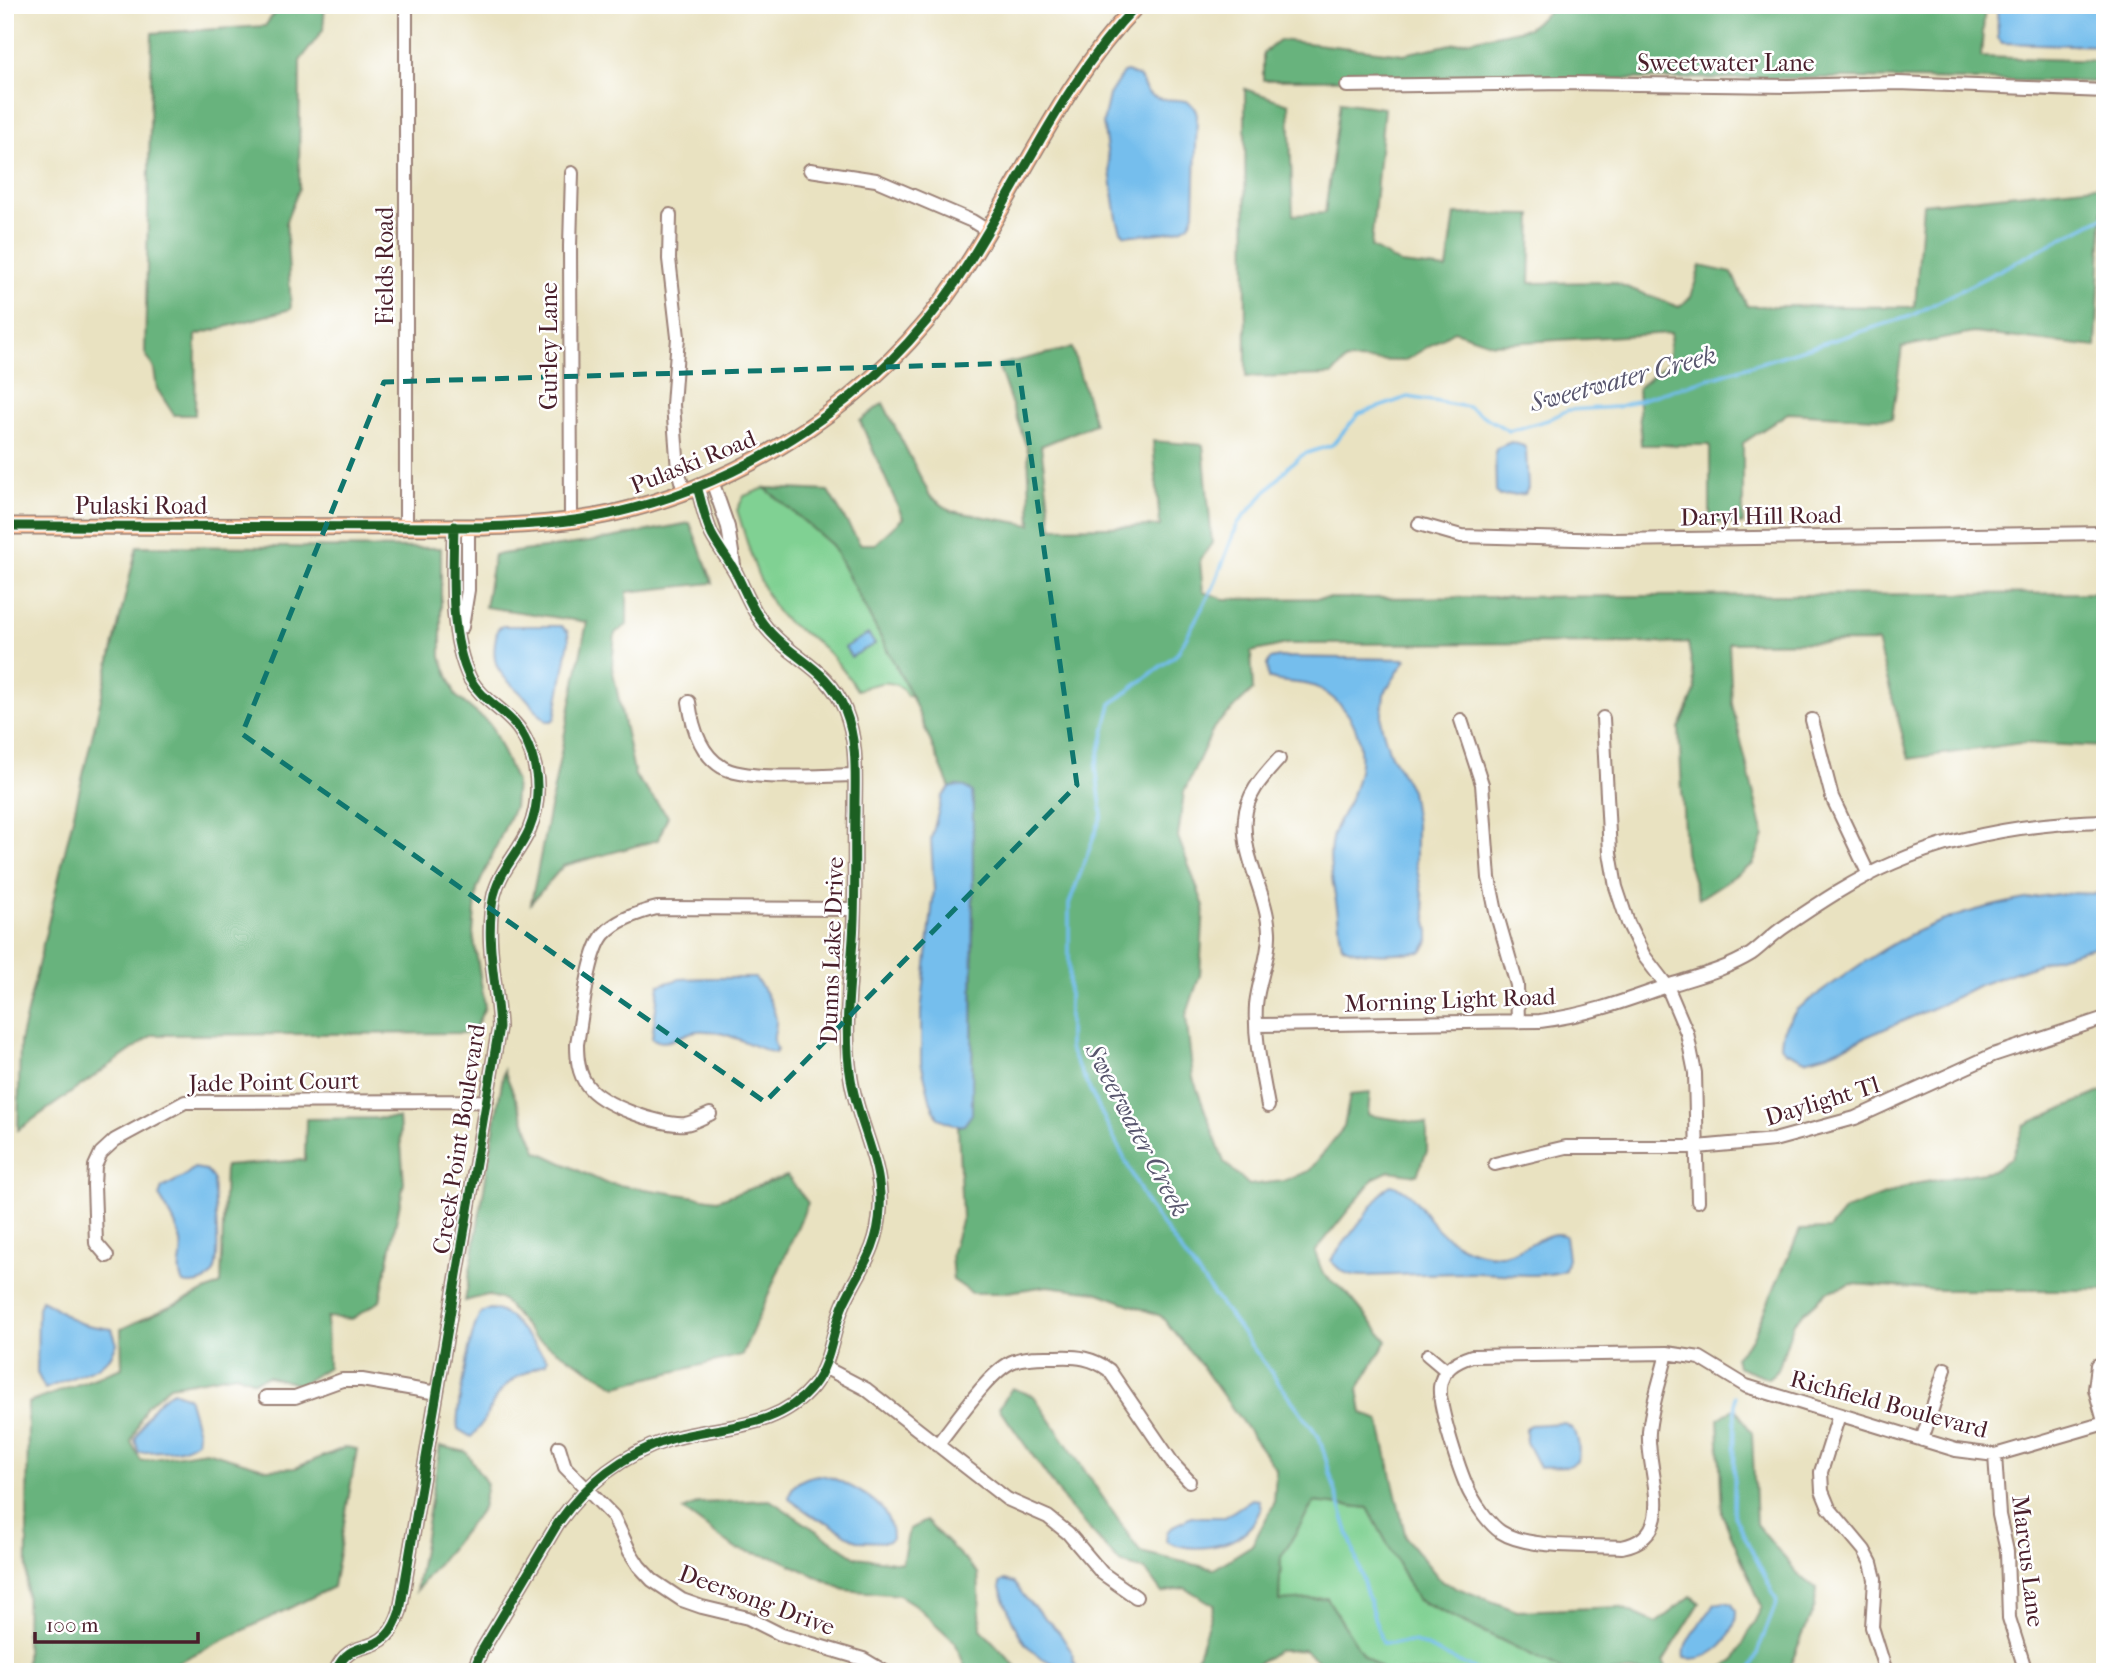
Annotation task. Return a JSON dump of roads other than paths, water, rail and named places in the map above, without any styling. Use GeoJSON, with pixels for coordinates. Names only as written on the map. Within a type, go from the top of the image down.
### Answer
{"type":"FeatureCollection","features":[{"type":"Feature","properties":{"kind":"main road","name":"Pulaski Road"},"geometry":{"type":"LineString","coordinates":[[5,526],[406,527],[542,524],[634,508],[697,486],[784,444],[863,386],[907,343],[942,302],[988,230],[1076,80],[1136,6]]}},
{"type":"Feature","properties":{"kind":"street","name":"Fields Road"},"geometry":{"type":"LineString","coordinates":[[406,5],[406,527]]}},
{"type":"Feature","properties":{"kind":"street","name":"Sweetwater Lane"},"geometry":{"type":"LineString","coordinates":[[1347,86],[1566,82],[1788,86],[1898,83],[2105,91]]}},
{"type":"Feature","properties":{"kind":"street"},"geometry":{"type":"LineString","coordinates":[[810,170],[876,180],[988,230]]}},
{"type":"Feature","properties":{"kind":"street","name":"Gurley Lane"},"geometry":{"type":"LineString","coordinates":[[571,520],[572,173]]}},
{"type":"Feature","properties":{"kind":"street","name":"Dunns Lake Drive"},"geometry":{"type":"LineString","coordinates":[[473,1672],[481,1652],[558,1523],[586,1490],[616,1464],[668,1440],[750,1424],[782,1413],[808,1392],[824,1367],[844,1302],[870,1254],[877,1233],[880,1185],[876,1160],[860,1118],[849,1067],[849,985],[854,909],[853,737],[841,701],[824,677],[774,636],[759,619],[711,533],[697,486],[678,470],[673,405],[678,337],[669,259],[670,215]]}},
{"type":"Feature","properties":{"kind":"street","name":"Daryl Hill Road"},"geometry":{"type":"LineString","coordinates":[[1419,524],[1461,536],[1614,540],[2105,533]]}},
{"type":"Feature","properties":{"kind":"street","name":"Creek Point Boulevard"},"geometry":{"type":"LineString","coordinates":[[335,1672],[341,1659],[353,1650],[386,1637],[400,1611],[499,1027],[498,993],[488,935],[494,893],[508,862],[528,831],[535,810],[535,765],[527,744],[516,725],[482,695],[471,680],[459,641],[453,592],[461,526]]}},
{"type":"Feature","properties":{"kind":"street"},"geometry":{"type":"LineString","coordinates":[[689,702],[692,726],[707,754],[720,767],[735,773],[754,775],[855,775]]}},
{"type":"Feature","properties":{"kind":"street"},"geometry":{"type":"LineString","coordinates":[[1603,719],[1610,853],[1616,887],[1628,923],[1644,956],[1667,986],[1687,1033],[1695,1073],[1698,1201]]}},
{"type":"Feature","properties":{"kind":"street"},"geometry":{"type":"LineString","coordinates":[[1461,720],[1482,784],[1489,878],[1517,985],[1518,1022]]}},
{"type":"Feature","properties":{"kind":"street"},"geometry":{"type":"LineString","coordinates":[[1812,720],[1832,797],[1869,875]]}},
{"type":"Feature","properties":{"kind":"street"},"geometry":{"type":"LineString","coordinates":[[1268,1106],[1256,1025],[1256,1002],[1269,931],[1260,888],[1244,835],[1249,798],[1279,759]]}},
{"type":"Feature","properties":{"kind":"street","name":"Morning Light Road"},"geometry":{"type":"LineString","coordinates":[[1256,1025],[1518,1022],[1565,1018],[1724,968],[1751,953],[1843,889],[1891,863],[1938,846],[2038,824],[2105,821]]}},
{"type":"Feature","properties":{"kind":"street"},"geometry":{"type":"LineString","coordinates":[[710,1114],[686,1124],[643,1118],[599,1096],[588,1086],[580,1073],[577,1044],[594,951],[603,935],[614,925],[657,908],[854,909]]}},
{"type":"Feature","properties":{"kind":"street","name":"Daylight Tl"},"geometry":{"type":"LineString","coordinates":[[1495,1164],[1566,1147],[1697,1147],[1774,1140],[1854,1118],[1993,1055],[2105,1018]]}},
{"type":"Feature","properties":{"kind":"street","name":"Jade Point Court"},"geometry":{"type":"LineString","coordinates":[[107,1256],[96,1243],[95,1166],[101,1153],[115,1140],[185,1102],[487,1101]]}},
{"type":"Feature","properties":{"kind":"street"},"geometry":{"type":"LineString","coordinates":[[1428,1355],[1447,1371],[1440,1385],[1441,1401],[1463,1478],[1471,1496],[1497,1530],[1524,1542],[1622,1547],[1635,1544],[1649,1534],[1655,1520],[1657,1506],[1649,1430],[1667,1353]]}},
{"type":"Feature","properties":{"kind":"street","name":"Richfield Boulevard"},"geometry":{"type":"LineString","coordinates":[[1447,1371],[1455,1361],[1472,1356],[1686,1354],[1700,1358],[1746,1387],[1956,1450],[1995,1455],[2104,1424]]}},
{"type":"Feature","properties":{"kind":"street"},"geometry":{"type":"LineString","coordinates":[[937,1445],[998,1371],[1012,1362],[1028,1357],[1085,1358],[1100,1363],[1109,1370],[1174,1465],[1189,1481]]}},
{"type":"Feature","properties":{"kind":"street"},"geometry":{"type":"LineString","coordinates":[[2098,1365],[2095,1389],[2104,1424]]}},
{"type":"Feature","properties":{"kind":"street"},"geometry":{"type":"LineString","coordinates":[[824,1367],[866,1388],[1007,1499],[1048,1517],[1068,1533],[1102,1573],[1136,1597]]}},
{"type":"Feature","properties":{"kind":"street"},"geometry":{"type":"LineString","coordinates":[[1922,1440],[1945,1369]]}},
{"type":"Feature","properties":{"kind":"street"},"geometry":{"type":"LineString","coordinates":[[266,1397],[295,1397],[342,1380],[362,1380],[438,1392]]}},
{"type":"Feature","properties":{"kind":"street"},"geometry":{"type":"LineString","coordinates":[[1839,1415],[1821,1472],[1822,1491],[1829,1508],[1864,1550],[1871,1563],[1875,1579],[1872,1627],[1886,1672]]}},
{"type":"Feature","properties":{"kind":"street","name":"Deersong Drive"},"geometry":{"type":"LineString","coordinates":[[559,1447],[565,1467],[613,1516],[639,1566],[652,1580],[682,1600],[748,1618],[782,1635],[863,1659],[885,1672]]}},
{"type":"Feature","properties":{"kind":"street","name":"Marcus Lane"},"geometry":{"type":"LineString","coordinates":[[1995,1455],[1999,1515],[2007,1551],[2010,1618],[2026,1672]]}},
{"type":"Feature","properties":{"kind":"water"},"geometry":{"type":"Polygon","coordinates":[[[1997,5],[2105,5],[2105,46],[2002,43],[1998,38],[1997,5]]]}},
{"type":"Feature","properties":{"kind":"water"},"geometry":{"type":"Polygon","coordinates":[[[1123,73],[1140,77],[1150,94],[1190,103],[1197,115],[1194,213],[1189,224],[1177,230],[1125,235],[1117,219],[1103,123],[1109,95],[1123,73]]]}},
{"type":"Feature","properties":{"kind":"water"},"geometry":{"type":"Polygon","coordinates":[[[1511,442],[1524,446],[1526,451],[1528,488],[1525,494],[1499,496],[1496,492],[1495,452],[1497,448],[1511,442]]]}},
{"type":"Feature","properties":{"kind":"water"},"geometry":{"type":"Polygon","coordinates":[[[561,626],[568,632],[569,641],[555,718],[552,721],[546,721],[498,667],[495,660],[495,641],[498,628],[561,626]]]}},
{"type":"Feature","properties":{"kind":"water"},"geometry":{"type":"Polygon","coordinates":[[[868,634],[875,644],[851,657],[845,647],[868,634]]]}},
{"type":"Feature","properties":{"kind":"water"},"geometry":{"type":"Polygon","coordinates":[[[1270,659],[1406,659],[1384,694],[1381,724],[1389,751],[1411,790],[1416,823],[1416,863],[1429,931],[1429,940],[1422,952],[1369,953],[1342,945],[1330,852],[1334,831],[1357,779],[1360,764],[1358,735],[1345,710],[1320,689],[1307,684],[1268,678],[1267,665],[1270,659]]]}},
{"type":"Feature","properties":{"kind":"water"},"geometry":{"type":"Polygon","coordinates":[[[957,786],[972,792],[973,803],[972,1114],[964,1125],[958,1126],[938,1118],[931,1103],[921,1062],[921,1012],[934,890],[931,840],[942,797],[950,788],[957,786]]]}},
{"type":"Feature","properties":{"kind":"water"},"geometry":{"type":"Polygon","coordinates":[[[2067,893],[2105,894],[2105,944],[2061,956],[1979,985],[1827,1054],[1805,1060],[1785,1051],[1781,1046],[1784,1029],[1797,1009],[1867,960],[1911,934],[1976,910],[2022,899],[2067,893]]]}},
{"type":"Feature","properties":{"kind":"water"},"geometry":{"type":"Polygon","coordinates":[[[755,978],[774,1012],[775,1053],[728,1035],[708,1031],[691,1032],[663,1042],[652,1038],[659,985],[680,979],[755,978]]]}},
{"type":"Feature","properties":{"kind":"water"},"geometry":{"type":"Polygon","coordinates":[[[194,1168],[206,1170],[213,1179],[217,1261],[210,1277],[202,1282],[187,1284],[183,1283],[180,1273],[180,1237],[159,1196],[162,1188],[194,1168]]]}},
{"type":"Feature","properties":{"kind":"water"},"geometry":{"type":"Polygon","coordinates":[[[1391,1185],[1409,1194],[1444,1235],[1461,1246],[1480,1253],[1508,1254],[1551,1235],[1565,1236],[1568,1258],[1565,1270],[1534,1275],[1473,1273],[1365,1276],[1342,1271],[1331,1260],[1391,1185]]]}},
{"type":"Feature","properties":{"kind":"water"},"geometry":{"type":"Polygon","coordinates":[[[41,1300],[71,1319],[112,1329],[117,1344],[110,1357],[98,1367],[45,1389],[37,1373],[38,1308],[41,1300]]]}},
{"type":"Feature","properties":{"kind":"water"},"geometry":{"type":"Polygon","coordinates":[[[490,1309],[510,1317],[547,1359],[546,1363],[506,1385],[471,1437],[458,1429],[461,1390],[476,1322],[481,1314],[490,1309]]]}},
{"type":"Feature","properties":{"kind":"water"},"geometry":{"type":"Polygon","coordinates":[[[173,1391],[188,1397],[198,1432],[197,1441],[176,1450],[139,1453],[135,1440],[142,1425],[155,1406],[173,1391]]]}},
{"type":"Feature","properties":{"kind":"water"},"geometry":{"type":"Polygon","coordinates":[[[1563,1423],[1572,1429],[1577,1438],[1578,1461],[1569,1466],[1539,1467],[1526,1442],[1526,1428],[1530,1425],[1563,1423]]]}},
{"type":"Feature","properties":{"kind":"water"},"geometry":{"type":"Polygon","coordinates":[[[818,1475],[844,1483],[872,1500],[884,1512],[892,1538],[887,1542],[857,1541],[827,1522],[817,1519],[789,1499],[792,1489],[799,1482],[818,1475]]]}},
{"type":"Feature","properties":{"kind":"water"},"geometry":{"type":"Polygon","coordinates":[[[1252,1499],[1259,1500],[1261,1508],[1258,1516],[1250,1527],[1232,1540],[1198,1548],[1166,1541],[1167,1532],[1191,1517],[1225,1517],[1252,1499]]]}},
{"type":"Feature","properties":{"kind":"water"},"geometry":{"type":"Polygon","coordinates":[[[1005,1580],[1014,1583],[1059,1632],[1072,1652],[1076,1664],[1074,1668],[1043,1659],[1024,1641],[1000,1588],[1000,1583],[1005,1580]]]}},
{"type":"Feature","properties":{"kind":"water"},"geometry":{"type":"Polygon","coordinates":[[[1715,1604],[1732,1604],[1736,1611],[1735,1621],[1727,1639],[1713,1652],[1685,1658],[1687,1644],[1695,1630],[1715,1604]]]}},
{"type":"Feature","properties":{"kind":"waterway","name":"Sweetwater Creek"},"geometry":{"type":"LineString","coordinates":[[1481,1672],[1415,1642],[1382,1643],[1319,1437],[1148,1206],[1069,1048],[1069,904],[1102,815],[1096,767],[1111,704],[1177,654],[1213,588],[1238,523],[1290,465],[1304,454],[1332,445],[1359,414],[1408,397],[1468,407],[1509,431],[1548,420],[1568,410],[1617,407],[1911,316],[2105,216]]}},
{"type":"Feature","properties":{"kind":"waterway"},"geometry":{"type":"LineString","coordinates":[[1735,1396],[1734,1515],[1777,1601],[1750,1672]]}}]}
